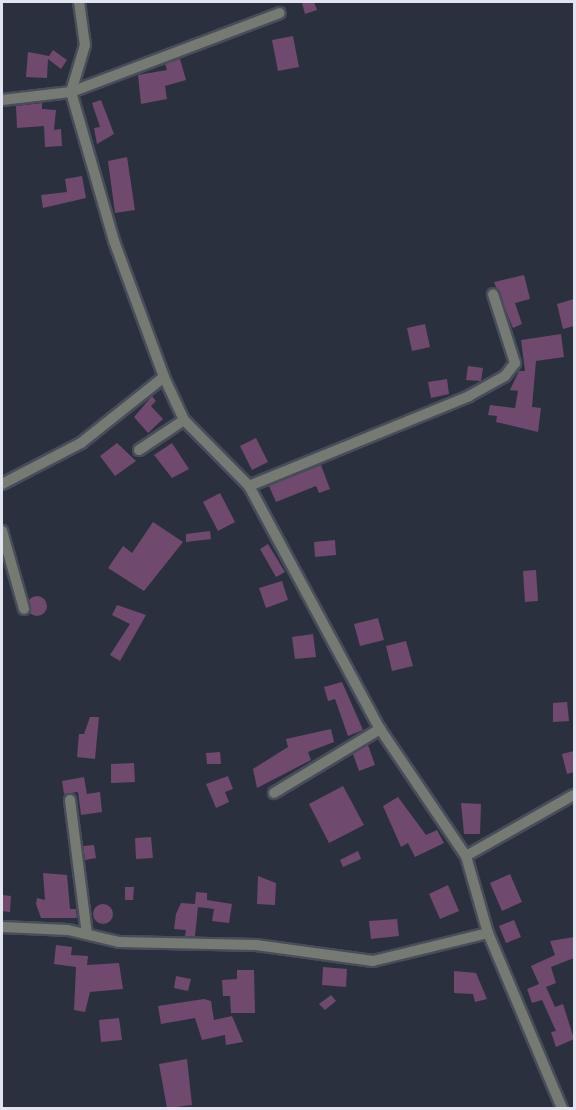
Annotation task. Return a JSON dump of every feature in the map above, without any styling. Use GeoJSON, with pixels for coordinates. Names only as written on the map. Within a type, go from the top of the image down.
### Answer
{"type":"FeatureCollection","features":[{"type":"Feature","properties":{"kind":"street"},"geometry":{"type":"LineString","coordinates":[[79,2],[85,45],[71,92],[114,241],[164,377],[184,420],[249,486],[380,729],[466,856],[488,933],[562,1108]]}},
{"type":"Feature","properties":{"kind":"street"},"geometry":{"type":"LineString","coordinates":[[2,100],[71,92],[280,13]]}},
{"type":"Feature","properties":{"kind":"street"},"geometry":{"type":"LineString","coordinates":[[249,486],[469,396],[505,376],[515,363],[493,294]]}},
{"type":"Feature","properties":{"kind":"street"},"geometry":{"type":"LineString","coordinates":[[2,484],[81,443],[164,377]]}},
{"type":"Feature","properties":{"kind":"street"},"geometry":{"type":"LineString","coordinates":[[139,450],[184,420]]}},
{"type":"Feature","properties":{"kind":"street"},"geometry":{"type":"LineString","coordinates":[[2,531],[24,609]]}},
{"type":"Feature","properties":{"kind":"street"},"geometry":{"type":"LineString","coordinates":[[274,793],[380,729]]}},
{"type":"Feature","properties":{"kind":"street"},"geometry":{"type":"LineString","coordinates":[[70,800],[87,934]]}},
{"type":"Feature","properties":{"kind":"street"},"geometry":{"type":"LineString","coordinates":[[466,856],[572,801]]}},
{"type":"Feature","properties":{"kind":"street"},"geometry":{"type":"LineString","coordinates":[[2,927],[87,934],[119,942],[256,945],[373,961],[488,933]]}},
{"type":"Feature","properties":{"kind":"building"},"geometry":{"type":"Polygon","coordinates":[[[314,2],[317,10],[305,14],[302,3],[314,2]]]}},
{"type":"Feature","properties":{"kind":"building"},"geometry":{"type":"Polygon","coordinates":[[[293,36],[299,67],[278,71],[272,40],[293,36]]]}},
{"type":"Feature","properties":{"kind":"building"},"geometry":{"type":"Polygon","coordinates":[[[53,50],[67,60],[61,69],[48,59],[47,78],[26,77],[28,52],[49,56],[53,50]]]}},
{"type":"Feature","properties":{"kind":"building"},"geometry":{"type":"Polygon","coordinates":[[[180,59],[186,80],[165,86],[167,99],[141,104],[138,75],[167,70],[165,64],[180,59]]]}},
{"type":"Feature","properties":{"kind":"building"},"geometry":{"type":"Polygon","coordinates":[[[101,100],[114,134],[97,144],[94,128],[100,127],[92,103],[101,100]]]}},
{"type":"Feature","properties":{"kind":"building"},"geometry":{"type":"Polygon","coordinates":[[[42,103],[42,109],[56,110],[54,130],[61,129],[62,146],[45,147],[44,126],[17,128],[16,106],[42,103]]]}},
{"type":"Feature","properties":{"kind":"building"},"geometry":{"type":"Polygon","coordinates":[[[127,157],[135,210],[115,213],[108,161],[127,157]]]}},
{"type":"Feature","properties":{"kind":"building"},"geometry":{"type":"Polygon","coordinates":[[[82,176],[86,198],[43,208],[41,195],[67,192],[65,179],[82,176]]]}},
{"type":"Feature","properties":{"kind":"building"},"geometry":{"type":"Polygon","coordinates":[[[524,275],[530,299],[515,303],[522,324],[513,328],[494,282],[524,275]]]}},
{"type":"Feature","properties":{"kind":"building"},"geometry":{"type":"Polygon","coordinates":[[[574,299],[574,326],[563,329],[557,304],[574,299]]]}},
{"type":"Feature","properties":{"kind":"building"},"geometry":{"type":"Polygon","coordinates":[[[425,324],[430,347],[412,351],[407,328],[425,324]]]}},
{"type":"Feature","properties":{"kind":"building"},"geometry":{"type":"Polygon","coordinates":[[[561,334],[564,357],[536,361],[532,407],[541,408],[538,432],[496,422],[497,416],[488,415],[490,405],[515,408],[518,391],[510,390],[519,371],[525,371],[521,340],[561,334]]]}},
{"type":"Feature","properties":{"kind":"building"},"geometry":{"type":"Polygon","coordinates":[[[468,366],[483,368],[481,381],[466,380],[468,366]]]}},
{"type":"Feature","properties":{"kind":"building"},"geometry":{"type":"Polygon","coordinates":[[[447,379],[449,394],[431,398],[428,382],[447,379]]]}},
{"type":"Feature","properties":{"kind":"building"},"geometry":{"type":"Polygon","coordinates":[[[152,396],[156,401],[151,406],[163,419],[148,433],[134,417],[152,396]]]}},
{"type":"Feature","properties":{"kind":"building"},"geometry":{"type":"Polygon","coordinates":[[[256,438],[268,462],[252,470],[240,446],[256,438]]]}},
{"type":"Feature","properties":{"kind":"building"},"geometry":{"type":"Polygon","coordinates":[[[117,443],[136,461],[115,476],[100,456],[117,443]]]}},
{"type":"Feature","properties":{"kind":"building"},"geometry":{"type":"Polygon","coordinates":[[[172,443],[189,469],[172,478],[154,455],[172,443]]]}},
{"type":"Feature","properties":{"kind":"building"},"geometry":{"type":"Polygon","coordinates":[[[321,465],[330,489],[319,493],[316,486],[276,502],[269,486],[321,465]]]}},
{"type":"Feature","properties":{"kind":"building"},"geometry":{"type":"Polygon","coordinates":[[[220,493],[235,522],[218,531],[203,502],[220,493]]]}},
{"type":"Feature","properties":{"kind":"building"},"geometry":{"type":"Polygon","coordinates":[[[153,522],[183,542],[144,591],[108,568],[123,546],[132,553],[153,522]]]}},
{"type":"Feature","properties":{"kind":"building"},"geometry":{"type":"Polygon","coordinates":[[[210,531],[211,539],[186,542],[186,534],[210,531]]]}},
{"type":"Feature","properties":{"kind":"building"},"geometry":{"type":"Polygon","coordinates":[[[335,540],[336,555],[315,557],[314,542],[335,540]]]}},
{"type":"Feature","properties":{"kind":"building"},"geometry":{"type":"Polygon","coordinates":[[[268,544],[285,572],[276,577],[260,549],[268,544]]]}},
{"type":"Feature","properties":{"kind":"building"},"geometry":{"type":"Polygon","coordinates":[[[536,570],[538,601],[525,602],[523,571],[536,570]]]}},
{"type":"Feature","properties":{"kind":"building"},"geometry":{"type":"Polygon","coordinates":[[[282,581],[288,600],[266,608],[259,588],[282,581]]]}},
{"type":"Feature","properties":{"kind":"building"},"geometry":{"type":"Polygon","coordinates":[[[37,596],[44,599],[47,606],[44,613],[37,616],[30,613],[27,606],[30,599],[37,596]]]}},
{"type":"Feature","properties":{"kind":"building"},"geometry":{"type":"Polygon","coordinates":[[[117,605],[146,615],[120,661],[110,655],[130,624],[112,615],[117,605]]]}},
{"type":"Feature","properties":{"kind":"building"},"geometry":{"type":"Polygon","coordinates":[[[378,618],[384,640],[360,646],[354,624],[378,618]]]}},
{"type":"Feature","properties":{"kind":"building"},"geometry":{"type":"Polygon","coordinates":[[[313,634],[316,657],[295,659],[292,637],[313,634]]]}},
{"type":"Feature","properties":{"kind":"building"},"geometry":{"type":"Polygon","coordinates":[[[406,641],[413,666],[392,671],[386,646],[406,641]]]}},
{"type":"Feature","properties":{"kind":"building"},"geometry":{"type":"Polygon","coordinates":[[[342,682],[363,730],[348,736],[335,699],[328,701],[324,687],[342,682]]]}},
{"type":"Feature","properties":{"kind":"building"},"geometry":{"type":"Polygon","coordinates":[[[567,702],[569,721],[553,722],[553,703],[567,702]]]}},
{"type":"Feature","properties":{"kind":"building"},"geometry":{"type":"Polygon","coordinates":[[[90,717],[99,717],[95,759],[77,757],[79,734],[84,734],[90,717]]]}},
{"type":"Feature","properties":{"kind":"building"},"geometry":{"type":"Polygon","coordinates":[[[331,729],[334,742],[308,752],[311,760],[257,788],[253,769],[288,747],[286,739],[331,729]]]}},
{"type":"Feature","properties":{"kind":"building"},"geometry":{"type":"Polygon","coordinates":[[[368,745],[375,765],[359,771],[353,754],[368,745]]]}},
{"type":"Feature","properties":{"kind":"building"},"geometry":{"type":"Polygon","coordinates":[[[574,751],[574,772],[567,774],[562,754],[574,751]]]}},
{"type":"Feature","properties":{"kind":"building"},"geometry":{"type":"Polygon","coordinates":[[[220,752],[221,764],[207,764],[206,753],[220,752]]]}},
{"type":"Feature","properties":{"kind":"building"},"geometry":{"type":"Polygon","coordinates":[[[134,763],[135,782],[111,783],[111,764],[134,763]]]}},
{"type":"Feature","properties":{"kind":"building"},"geometry":{"type":"Polygon","coordinates":[[[228,776],[233,789],[225,792],[229,802],[216,808],[206,784],[228,776]]]}},
{"type":"Feature","properties":{"kind":"building"},"geometry":{"type":"Polygon","coordinates":[[[84,777],[87,794],[100,792],[102,812],[81,815],[78,792],[64,794],[62,781],[84,777]]]}},
{"type":"Feature","properties":{"kind":"building"},"geometry":{"type":"Polygon","coordinates":[[[343,786],[364,825],[329,843],[309,804],[343,786]]]}},
{"type":"Feature","properties":{"kind":"building"},"geometry":{"type":"Polygon","coordinates":[[[398,797],[426,835],[437,830],[444,843],[415,857],[408,843],[401,847],[383,806],[398,797]]]}},
{"type":"Feature","properties":{"kind":"building"},"geometry":{"type":"Polygon","coordinates":[[[461,803],[481,804],[480,834],[464,834],[461,803]]]}},
{"type":"Feature","properties":{"kind":"building"},"geometry":{"type":"Polygon","coordinates":[[[151,837],[153,858],[136,859],[135,838],[151,837]]]}},
{"type":"Feature","properties":{"kind":"building"},"geometry":{"type":"Polygon","coordinates":[[[94,845],[96,858],[85,860],[83,846],[94,845]]]}},
{"type":"Feature","properties":{"kind":"building"},"geometry":{"type":"Polygon","coordinates":[[[358,851],[361,859],[343,867],[340,860],[358,851]]]}},
{"type":"Feature","properties":{"kind":"building"},"geometry":{"type":"Polygon","coordinates":[[[43,873],[67,875],[70,909],[76,909],[77,918],[41,918],[36,904],[37,898],[45,900],[43,873]]]}},
{"type":"Feature","properties":{"kind":"building"},"geometry":{"type":"Polygon","coordinates":[[[510,874],[522,902],[502,911],[490,883],[510,874]]]}},
{"type":"Feature","properties":{"kind":"building"},"geometry":{"type":"Polygon","coordinates":[[[258,876],[276,883],[275,905],[257,904],[258,876]]]}},
{"type":"Feature","properties":{"kind":"building"},"geometry":{"type":"Polygon","coordinates":[[[448,885],[459,911],[440,919],[429,894],[448,885]]]}},
{"type":"Feature","properties":{"kind":"building"},"geometry":{"type":"Polygon","coordinates":[[[125,887],[134,887],[133,900],[125,900],[125,887]]]}},
{"type":"Feature","properties":{"kind":"building"},"geometry":{"type":"Polygon","coordinates":[[[196,892],[207,893],[207,900],[232,904],[229,923],[212,921],[214,909],[198,907],[195,936],[185,936],[186,930],[174,929],[176,914],[181,903],[195,904],[196,892]]]}},
{"type":"Feature","properties":{"kind":"building"},"geometry":{"type":"Polygon","coordinates":[[[2,895],[11,896],[10,912],[2,911],[2,895]]]}},
{"type":"Feature","properties":{"kind":"building"},"geometry":{"type":"Polygon","coordinates":[[[99,904],[107,904],[113,910],[113,918],[107,924],[99,924],[93,918],[93,910],[99,904]]]}},
{"type":"Feature","properties":{"kind":"building"},"geometry":{"type":"Polygon","coordinates":[[[397,919],[399,936],[371,939],[369,921],[397,919]]]}},
{"type":"Feature","properties":{"kind":"building"},"geometry":{"type":"Polygon","coordinates":[[[514,920],[521,937],[506,943],[499,926],[514,920]]]}},
{"type":"Feature","properties":{"kind":"building"},"geometry":{"type":"Polygon","coordinates":[[[574,937],[574,958],[551,967],[556,983],[546,987],[555,1007],[563,1004],[574,1039],[556,1047],[551,1032],[556,1031],[542,1000],[532,1003],[527,989],[539,984],[531,966],[555,955],[550,941],[574,937]]]}},
{"type":"Feature","properties":{"kind":"building"},"geometry":{"type":"Polygon","coordinates":[[[56,945],[72,947],[71,955],[88,956],[87,965],[119,963],[123,989],[90,992],[85,1012],[74,1010],[76,967],[54,964],[56,945]]]}},
{"type":"Feature","properties":{"kind":"building"},"geometry":{"type":"Polygon","coordinates":[[[323,967],[347,969],[346,987],[322,985],[323,967]]]}},
{"type":"Feature","properties":{"kind":"building"},"geometry":{"type":"Polygon","coordinates":[[[237,970],[254,970],[255,1013],[231,1013],[230,996],[223,996],[222,980],[237,979],[237,970]]]}},
{"type":"Feature","properties":{"kind":"building"},"geometry":{"type":"Polygon","coordinates":[[[454,971],[476,973],[487,999],[475,1002],[473,994],[454,993],[454,971]]]}},
{"type":"Feature","properties":{"kind":"building"},"geometry":{"type":"Polygon","coordinates":[[[176,976],[191,979],[188,991],[174,988],[176,976]]]}},
{"type":"Feature","properties":{"kind":"building"},"geometry":{"type":"Polygon","coordinates":[[[331,995],[336,1001],[325,1010],[319,1004],[331,995]]]}},
{"type":"Feature","properties":{"kind":"building"},"geometry":{"type":"Polygon","coordinates":[[[204,999],[211,1001],[214,1020],[232,1016],[243,1042],[226,1045],[225,1035],[202,1040],[195,1018],[161,1024],[158,1006],[204,999]]]}},
{"type":"Feature","properties":{"kind":"building"},"geometry":{"type":"Polygon","coordinates":[[[119,1018],[122,1040],[101,1042],[99,1020],[119,1018]]]}},
{"type":"Feature","properties":{"kind":"building"},"geometry":{"type":"Polygon","coordinates":[[[187,1059],[192,1105],[167,1108],[159,1064],[187,1059]]]}}]}
